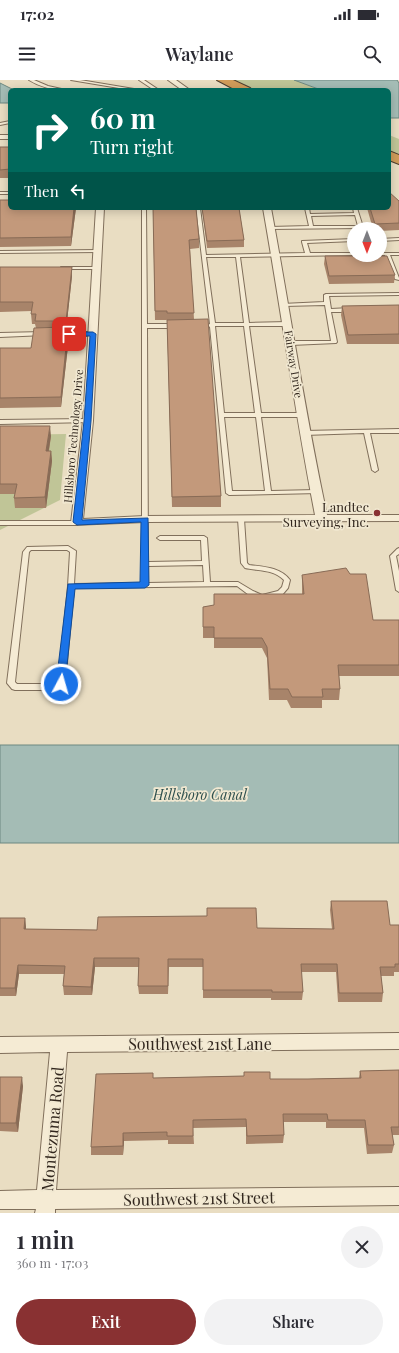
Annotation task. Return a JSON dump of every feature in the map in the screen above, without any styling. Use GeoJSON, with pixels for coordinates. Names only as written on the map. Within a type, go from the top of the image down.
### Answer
{"type":"FeatureCollection","features":[{"type":"Feature","properties":{"kind":"highway"},"geometry":{"type":"LineString","coordinates":[[224,80],[242,88]]}},
{"type":"Feature","properties":{"kind":"street"},"geometry":{"type":"LineString","coordinates":[[171,80],[185,88]]}},
{"type":"Feature","properties":{"kind":"street","name":"Hillsboro Technology Drive"},"geometry":{"type":"LineString","coordinates":[[77,522],[88,421],[100,210]]}},
{"type":"Feature","properties":{"kind":"street","name":"Fairway Drive"},"geometry":{"type":"LineString","coordinates":[[267,210],[288,324],[304,433],[322,519]]}},
{"type":"Feature","properties":{"kind":"street"},"geometry":{"type":"LineString","coordinates":[[77,522],[145,519],[399,518]]}},
{"type":"Feature","properties":{"kind":"street","name":"Southwest 21st Lane"},"geometry":{"type":"LineString","coordinates":[[0,1044],[399,1041]]}},
{"type":"Feature","properties":{"kind":"street","name":"Montezuma Road"},"geometry":{"type":"LineString","coordinates":[[46,1206],[59,1044]]}},
{"type":"Feature","properties":{"kind":"street","name":"Southwest 21st Street"},"geometry":{"type":"LineString","coordinates":[[0,1200],[46,1206],[399,1196]]}},
{"type":"Feature","properties":{"kind":"lane"},"geometry":{"type":"LineString","coordinates":[[31,80],[53,88]]}},
{"type":"Feature","properties":{"kind":"lane"},"geometry":{"type":"LineString","coordinates":[[72,80],[125,88]]}},
{"type":"Feature","properties":{"kind":"lane"},"geometry":{"type":"LineString","coordinates":[[141,80],[154,88]]}},
{"type":"Feature","properties":{"kind":"lane"},"geometry":{"type":"LineString","coordinates":[[144,210],[145,585]]}},
{"type":"Feature","properties":{"kind":"lane"},"geometry":{"type":"LineString","coordinates":[[198,210],[213,325],[229,493],[317,492]]}},
{"type":"Feature","properties":{"kind":"lane"},"geometry":{"type":"LineString","coordinates":[[307,210],[311,227]]}},
{"type":"Feature","properties":{"kind":"lane"},"geometry":{"type":"LineString","coordinates":[[270,228],[361,227],[356,210]]}},
{"type":"Feature","properties":{"kind":"lane"},"geometry":{"type":"LineString","coordinates":[[308,215],[357,214]]}},
{"type":"Feature","properties":{"kind":"lane"},"geometry":{"type":"LineString","coordinates":[[387,240],[399,239]]}},
{"type":"Feature","properties":{"kind":"lane"},"geometry":{"type":"LineString","coordinates":[[308,255],[304,242],[347,240]]}},
{"type":"Feature","properties":{"kind":"lane"},"geometry":{"type":"LineString","coordinates":[[0,252],[98,251]]}},
{"type":"Feature","properties":{"kind":"lane"},"geometry":{"type":"LineString","coordinates":[[204,256],[347,254]]}},
{"type":"Feature","properties":{"kind":"lane"},"geometry":{"type":"LineString","coordinates":[[399,254],[387,254],[396,279],[399,279]]}},
{"type":"Feature","properties":{"kind":"lane"},"geometry":{"type":"LineString","coordinates":[[238,256],[268,493]]}},
{"type":"Feature","properties":{"kind":"lane"},"geometry":{"type":"LineString","coordinates":[[60,268],[97,268]]}},
{"type":"Feature","properties":{"kind":"lane"},"geometry":{"type":"LineString","coordinates":[[291,343],[334,342],[326,295],[399,294]]}},
{"type":"Feature","properties":{"kind":"lane"},"geometry":{"type":"LineString","coordinates":[[284,305],[327,303]]}},
{"type":"Feature","properties":{"kind":"lane"},"geometry":{"type":"LineString","coordinates":[[328,311],[360,310]]}},
{"type":"Feature","properties":{"kind":"lane"},"geometry":{"type":"LineString","coordinates":[[205,325],[288,324]]}},
{"type":"Feature","properties":{"kind":"lane"},"geometry":{"type":"LineString","coordinates":[[145,326],[183,325]]}},
{"type":"Feature","properties":{"kind":"lane"},"geometry":{"type":"LineString","coordinates":[[0,334],[46,334]]}},
{"type":"Feature","properties":{"kind":"lane"},"geometry":{"type":"LineString","coordinates":[[54,334],[93,334]]}},
{"type":"Feature","properties":{"kind":"lane"},"geometry":{"type":"LineString","coordinates":[[221,415],[301,415]]}},
{"type":"Feature","properties":{"kind":"lane"},"geometry":{"type":"LineString","coordinates":[[0,422],[88,421]]}},
{"type":"Feature","properties":{"kind":"lane"},"geometry":{"type":"LineString","coordinates":[[304,433],[399,431]]}},
{"type":"Feature","properties":{"kind":"lane"},"geometry":{"type":"LineString","coordinates":[[367,432],[375,470]]}},
{"type":"Feature","properties":{"kind":"lane"},"geometry":{"type":"LineString","coordinates":[[71,586],[238,584],[250,593],[261,597],[280,593],[285,588],[287,580],[282,574],[275,571],[247,567],[244,563],[242,519]]}},
{"type":"Feature","properties":{"kind":"lane"},"geometry":{"type":"LineString","coordinates":[[0,523],[77,522]]}},
{"type":"Feature","properties":{"kind":"lane"},"geometry":{"type":"LineString","coordinates":[[160,538],[204,538],[207,584]]}},
{"type":"Feature","properties":{"kind":"lane"},"geometry":{"type":"LineString","coordinates":[[29,548],[68,548],[73,552],[71,586],[61,684],[56,687],[15,687],[10,683],[26,552],[29,548]]}},
{"type":"Feature","properties":{"kind":"lane"},"geometry":{"type":"LineString","coordinates":[[399,550],[393,556],[399,590]]}},
{"type":"Feature","properties":{"kind":"lane"},"geometry":{"type":"LineString","coordinates":[[145,564],[206,563]]}},
{"type":"Feature","properties":{"kind":"green space"},"geometry":{"type":"Polygon","coordinates":[[[228,80],[294,80],[316,88],[246,88],[228,80]]]}},
{"type":"Feature","properties":{"kind":"green space"},"geometry":{"type":"Polygon","coordinates":[[[391,136],[399,139],[399,157],[391,152],[391,136]]]}},
{"type":"Feature","properties":{"kind":"green space"},"geometry":{"type":"Polygon","coordinates":[[[66,434],[60,500],[0,530],[0,435],[66,434]]]}},
{"type":"Feature","properties":{"kind":"water"},"geometry":{"type":"Polygon","coordinates":[[[294,80],[397,80],[399,83],[399,118],[391,118],[391,88],[316,88],[294,80]]]}},
{"type":"Feature","properties":{"kind":"water"},"geometry":{"type":"Polygon","coordinates":[[[0,83],[10,88],[8,88],[8,103],[0,103],[0,83]]]}},
{"type":"Feature","properties":{"kind":"water","name":"Hillsboro Canal"},"geometry":{"type":"Polygon","coordinates":[[[0,745],[399,745],[399,843],[0,843],[0,745]]]}},
{"type":"Feature","properties":{"kind":"building"},"geometry":{"type":"Polygon","coordinates":[[[0,147],[8,147],[8,169],[0,170],[0,147]]]}},
{"type":"Feature","properties":{"kind":"building"},"geometry":{"type":"Polygon","coordinates":[[[391,194],[399,201],[399,223],[374,222],[371,210],[391,210],[391,194]]]}},
{"type":"Feature","properties":{"kind":"building"},"geometry":{"type":"Polygon","coordinates":[[[0,200],[8,200],[8,210],[74,210],[71,237],[0,238],[0,200]]]}},
{"type":"Feature","properties":{"kind":"building"},"geometry":{"type":"Polygon","coordinates":[[[153,210],[196,210],[199,239],[189,240],[194,313],[167,313],[167,311],[155,311],[153,210]]]}},
{"type":"Feature","properties":{"kind":"building"},"geometry":{"type":"Polygon","coordinates":[[[202,210],[239,210],[244,240],[207,241],[202,210]]]}},
{"type":"Feature","properties":{"kind":"building"},"geometry":{"type":"Polygon","coordinates":[[[325,256],[347,256],[347,262],[387,262],[387,256],[395,275],[329,276],[325,256]]]}},
{"type":"Feature","properties":{"kind":"building"},"geometry":{"type":"Polygon","coordinates":[[[0,267],[72,267],[66,321],[35,321],[36,314],[31,314],[33,302],[0,302],[0,267]]]}},
{"type":"Feature","properties":{"kind":"building"},"geometry":{"type":"Polygon","coordinates":[[[399,305],[399,334],[348,335],[342,306],[399,305]]]}},
{"type":"Feature","properties":{"kind":"building"},"geometry":{"type":"Polygon","coordinates":[[[208,319],[221,496],[172,497],[167,320],[208,319]]]}},
{"type":"Feature","properties":{"kind":"building"},"geometry":{"type":"Polygon","coordinates":[[[65,327],[64,337],[67,337],[61,397],[0,398],[0,348],[31,348],[34,328],[65,327]]]}},
{"type":"Feature","properties":{"kind":"building"},"geometry":{"type":"Polygon","coordinates":[[[0,426],[50,426],[46,451],[51,451],[45,497],[14,498],[17,484],[0,484],[0,426]]]}},
{"type":"Feature","properties":{"kind":"building"},"geometry":{"type":"Polygon","coordinates":[[[346,568],[350,574],[366,574],[373,620],[399,620],[399,665],[338,665],[340,689],[322,689],[323,697],[292,697],[288,689],[270,689],[267,647],[262,638],[214,638],[214,627],[203,627],[203,607],[214,605],[214,594],[304,594],[302,575],[346,568]]]}},
{"type":"Feature","properties":{"kind":"building"},"geometry":{"type":"Polygon","coordinates":[[[331,901],[387,901],[390,925],[399,925],[399,964],[395,964],[395,967],[380,967],[383,993],[339,993],[337,964],[301,964],[303,992],[272,992],[272,990],[203,990],[203,959],[168,959],[168,986],[138,986],[139,958],[94,958],[91,987],[63,986],[65,966],[18,965],[15,988],[0,988],[0,918],[25,918],[24,929],[97,930],[98,917],[207,916],[207,908],[256,908],[257,928],[334,929],[331,901]]]}},
{"type":"Feature","properties":{"kind":"building"},"geometry":{"type":"Polygon","coordinates":[[[399,1070],[399,1127],[391,1127],[394,1145],[368,1145],[365,1120],[328,1120],[327,1114],[283,1114],[284,1135],[247,1136],[246,1119],[193,1120],[193,1136],[167,1136],[167,1132],[123,1133],[123,1146],[91,1147],[96,1074],[153,1073],[153,1078],[244,1076],[244,1072],[270,1072],[270,1079],[308,1079],[361,1078],[360,1071],[399,1070]]]}},
{"type":"Feature","properties":{"kind":"building"},"geometry":{"type":"Polygon","coordinates":[[[0,1077],[22,1077],[16,1123],[0,1123],[0,1077]]]}},
{"type":"Feature","properties":{"kind":"place","name":"Landtec Surveying, Inc."},"geometry":{"type":"Point","coordinates":[377,513]}},
{"type":"Feature","properties":{"kind":"route"},"geometry":{"type":"LineString","coordinates":[[61,684],[71,586],[145,585],[145,519],[77,522],[88,421],[93,334],[69,334]]}}]}
